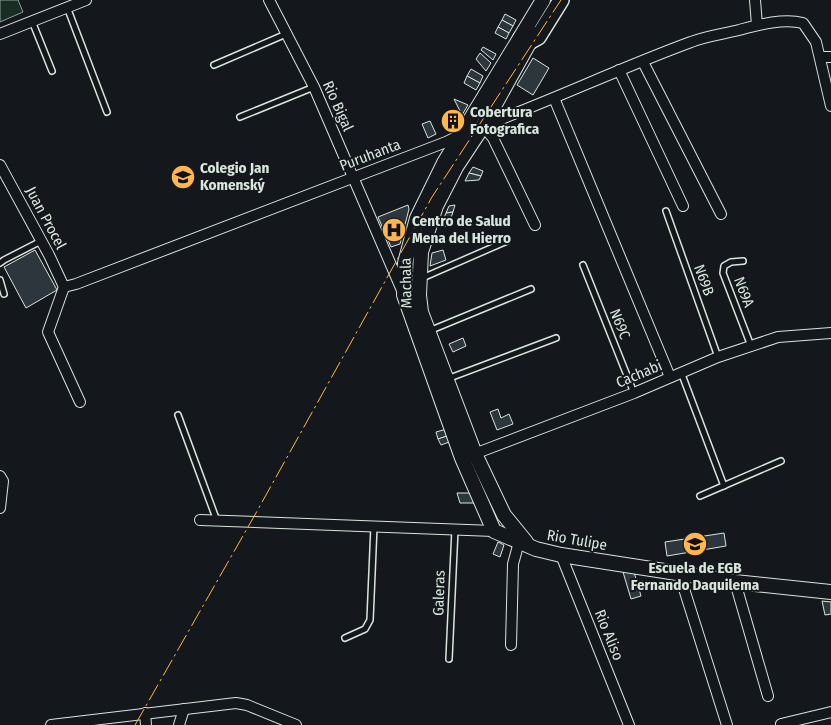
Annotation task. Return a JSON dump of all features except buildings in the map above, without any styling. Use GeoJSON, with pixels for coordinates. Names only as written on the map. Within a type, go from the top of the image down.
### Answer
{"type":"FeatureCollection","features":[{"type":"Feature","properties":{"kind":"main road","name":"Machala"},"geometry":{"type":"LineString","coordinates":[[524,543],[504,515],[468,456],[446,379],[421,312],[419,295],[421,252],[436,206],[456,167],[483,126],[543,0]]}},
{"type":"Feature","properties":{"kind":"main road","name":"Machala"},"geometry":{"type":"LineString","coordinates":[[494,530],[468,456],[404,295],[405,262],[417,218],[444,163],[461,134],[554,0]]}},
{"type":"Feature","properties":{"kind":"main road"},"geometry":{"type":"LineString","coordinates":[[525,40],[538,37],[561,0]]}},
{"type":"Feature","properties":{"kind":"main road","name":"Rio Tulipe"},"geometry":{"type":"LineString","coordinates":[[494,530],[545,552],[734,582],[831,592]]}},
{"type":"Feature","properties":{"kind":"street","name":"Rio Bigal"},"geometry":{"type":"LineString","coordinates":[[269,0],[314,87],[404,295]]}},
{"type":"Feature","properties":{"kind":"street"},"geometry":{"type":"LineString","coordinates":[[755,0],[756,26]]}},
{"type":"Feature","properties":{"kind":"street"},"geometry":{"type":"LineString","coordinates":[[0,34],[76,3]]}},
{"type":"Feature","properties":{"kind":"street","name":"Puruhanta"},"geometry":{"type":"LineString","coordinates":[[64,287],[446,142],[461,134],[504,119],[693,41],[756,26],[791,22],[803,23],[816,42],[820,57]]}},
{"type":"Feature","properties":{"kind":"street"},"geometry":{"type":"LineString","coordinates":[[831,57],[820,57],[831,106]]}},
{"type":"Feature","properties":{"kind":"street"},"geometry":{"type":"LineString","coordinates":[[643,62],[721,214]]}},
{"type":"Feature","properties":{"kind":"street"},"geometry":{"type":"LineString","coordinates":[[619,70],[683,206]]}},
{"type":"Feature","properties":{"kind":"street"},"geometry":{"type":"LineString","coordinates":[[554,98],[670,377]]}},
{"type":"Feature","properties":{"kind":"street"},"geometry":{"type":"LineString","coordinates":[[483,126],[493,138],[535,225]]}},
{"type":"Feature","properties":{"kind":"street","name":"Juan Procel"},"geometry":{"type":"LineString","coordinates":[[0,165],[64,287]]}},
{"type":"Feature","properties":{"kind":"street"},"geometry":{"type":"LineString","coordinates":[[64,287],[48,332],[80,402]]}},
{"type":"Feature","properties":{"kind":"street"},"geometry":{"type":"LineString","coordinates":[[404,295],[419,295]]}},
{"type":"Feature","properties":{"kind":"street","name":"Cachabi"},"geometry":{"type":"LineString","coordinates":[[468,456],[634,393],[718,357],[778,337],[831,333]]}},
{"type":"Feature","properties":{"kind":"street"},"geometry":{"type":"LineString","coordinates":[[0,476],[3,481],[0,508]]}},
{"type":"Feature","properties":{"kind":"street","name":"Rio Tulipe"},"geometry":{"type":"LineString","coordinates":[[200,520],[494,530]]}},
{"type":"Feature","properties":{"kind":"street"},"geometry":{"type":"LineString","coordinates":[[511,645],[514,564],[524,543]]}},
{"type":"Feature","properties":{"kind":"street","name":"Rio Aliso"},"geometry":{"type":"LineString","coordinates":[[562,555],[629,725]]}},
{"type":"Feature","properties":{"kind":"street"},"geometry":{"type":"LineString","coordinates":[[679,573],[727,725]]}},
{"type":"Feature","properties":{"kind":"street"},"geometry":{"type":"LineString","coordinates":[[734,582],[768,696]]}},
{"type":"Feature","properties":{"kind":"street"},"geometry":{"type":"LineString","coordinates":[[51,725],[236,703],[247,705],[296,725]]}},
{"type":"Feature","properties":{"kind":"street"},"geometry":{"type":"LineString","coordinates":[[179,725],[184,710]]}},
{"type":"Feature","properties":{"kind":"street"},"geometry":{"type":"LineString","coordinates":[[781,724],[831,712]]}},
{"type":"Feature","properties":{"kind":"street"},"geometry":{"type":"LineString","coordinates":[[145,713],[146,725]]}},
{"type":"Feature","properties":{"kind":"lane"},"geometry":{"type":"LineString","coordinates":[[76,3],[107,112]]}},
{"type":"Feature","properties":{"kind":"lane"},"geometry":{"type":"LineString","coordinates":[[32,21],[52,71]]}},
{"type":"Feature","properties":{"kind":"lane"},"geometry":{"type":"LineString","coordinates":[[214,65],[286,34]]}},
{"type":"Feature","properties":{"kind":"lane"},"geometry":{"type":"LineString","coordinates":[[240,117],[314,87]]}},
{"type":"Feature","properties":{"kind":"lane","name":"N69B"},"geometry":{"type":"LineString","coordinates":[[666,211],[718,357]]}},
{"type":"Feature","properties":{"kind":"lane"},"geometry":{"type":"LineString","coordinates":[[0,263],[41,240]]}},
{"type":"Feature","properties":{"kind":"lane"},"geometry":{"type":"LineString","coordinates":[[420,279],[507,241]]}},
{"type":"Feature","properties":{"kind":"lane","name":"N69A"},"geometry":{"type":"LineString","coordinates":[[743,261],[731,262],[724,266],[723,273],[752,346]]}},
{"type":"Feature","properties":{"kind":"lane","name":"N69C"},"geometry":{"type":"LineString","coordinates":[[583,265],[634,393]]}},
{"type":"Feature","properties":{"kind":"lane"},"geometry":{"type":"LineString","coordinates":[[0,280],[4,294]]}},
{"type":"Feature","properties":{"kind":"lane"},"geometry":{"type":"LineString","coordinates":[[428,331],[531,289]]}},
{"type":"Feature","properties":{"kind":"lane"},"geometry":{"type":"LineString","coordinates":[[446,379],[556,338]]}},
{"type":"Feature","properties":{"kind":"lane"},"geometry":{"type":"LineString","coordinates":[[681,372],[724,486]]}},
{"type":"Feature","properties":{"kind":"lane"},"geometry":{"type":"LineString","coordinates":[[178,415],[217,521]]}},
{"type":"Feature","properties":{"kind":"lane"},"geometry":{"type":"LineString","coordinates":[[700,496],[782,461]]}},
{"type":"Feature","properties":{"kind":"lane"},"geometry":{"type":"LineString","coordinates":[[345,638],[366,629],[370,620],[374,526]]}},
{"type":"Feature","properties":{"kind":"lane","name":"Galeras"},"geometry":{"type":"LineString","coordinates":[[449,659],[454,528]]}},
{"type":"Feature","properties":{"kind":"green space"},"geometry":{"type":"Polygon","coordinates":[[[0,0],[18,0],[23,12],[0,22],[0,0]]]}},
{"type":"Feature","properties":{"kind":"power"},"geometry":{"type":"LineString","coordinates":[[135,725],[256,513],[432,197],[561,0]]}},
{"type":"Feature","properties":{"kind":"place","name":"Cobertura Fotografica"},"geometry":{"type":"Point","coordinates":[453,121]}},
{"type":"Feature","properties":{"kind":"place","name":"Colegio Jan Komenský"},"geometry":{"type":"Point","coordinates":[183,177]}},
{"type":"Feature","properties":{"kind":"place","name":"Centro de Salud Mena del Hierro"},"geometry":{"type":"Point","coordinates":[394,230]}},
{"type":"Feature","properties":{"kind":"place","name":"Escuela de EGB Fernando Daquilema"},"geometry":{"type":"Point","coordinates":[695,544]}}]}
